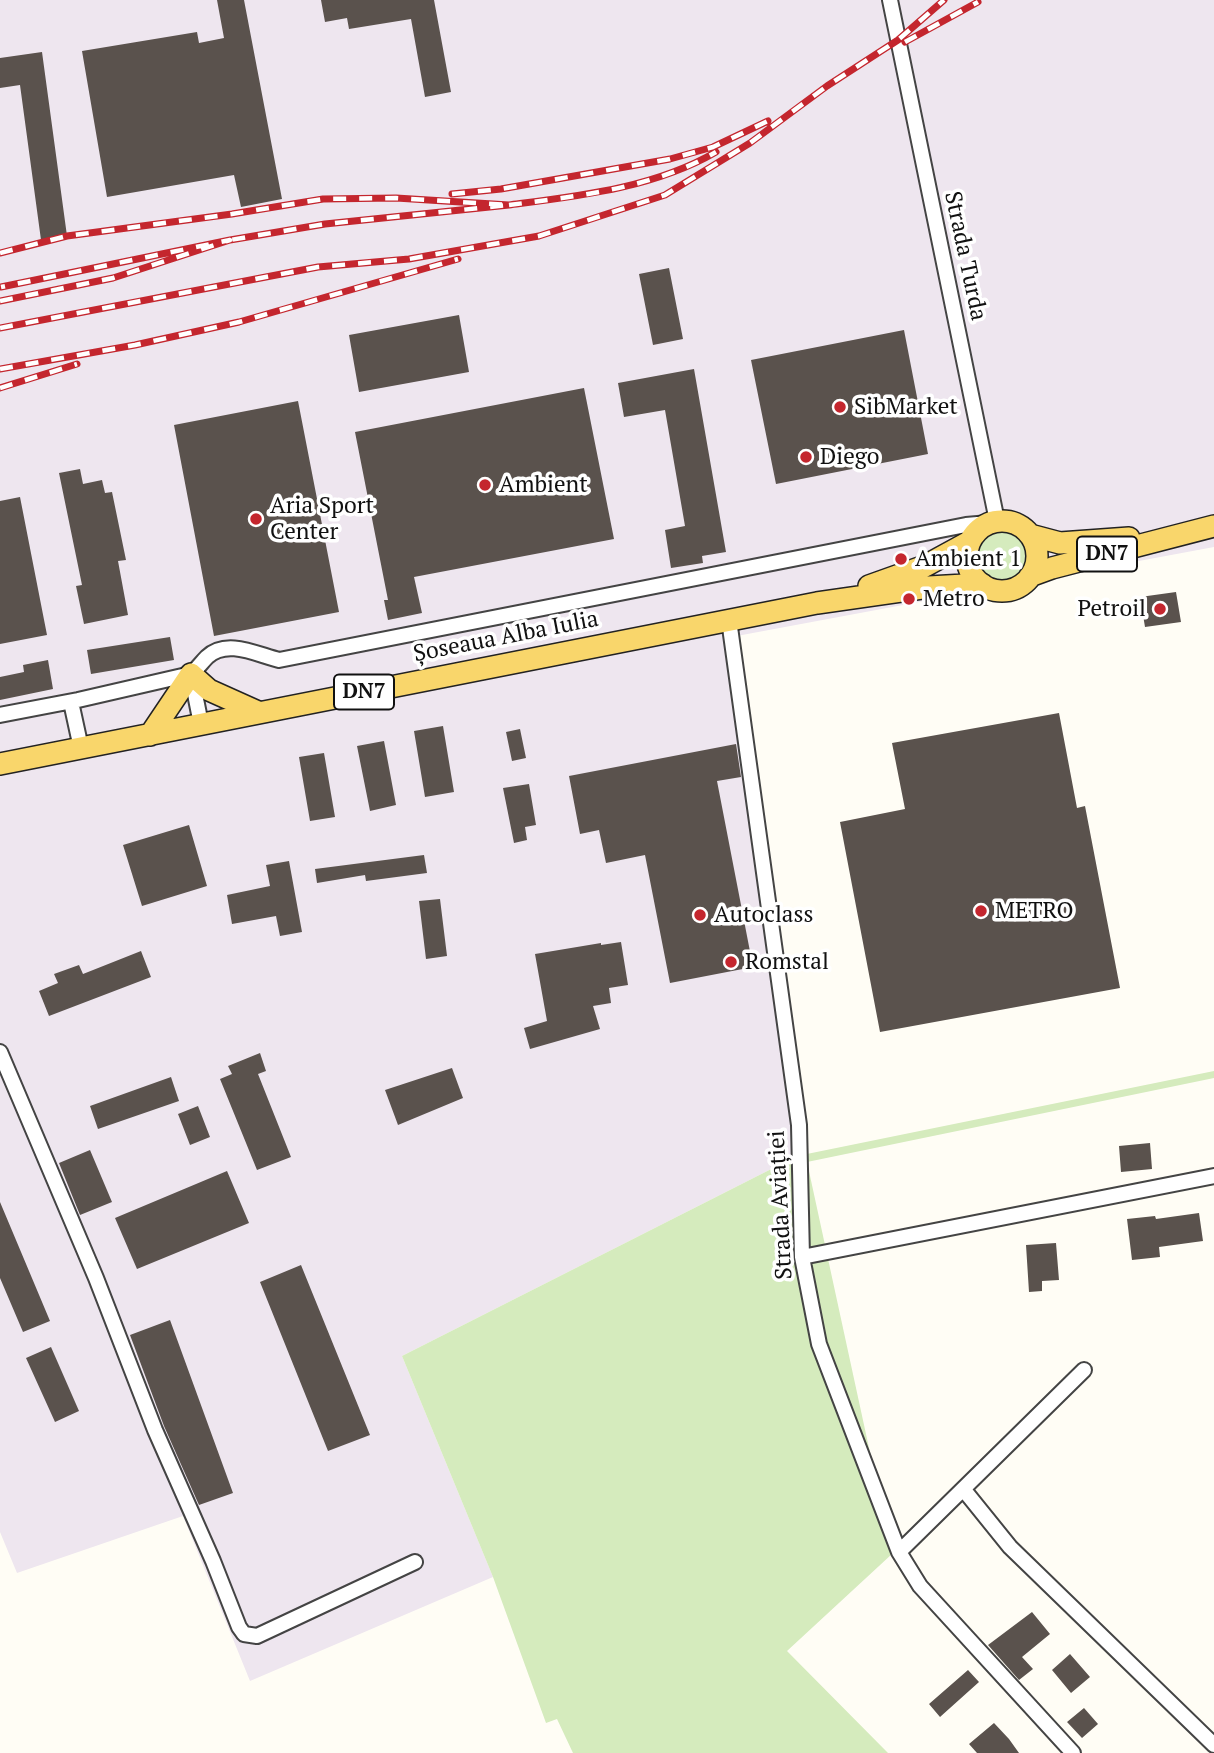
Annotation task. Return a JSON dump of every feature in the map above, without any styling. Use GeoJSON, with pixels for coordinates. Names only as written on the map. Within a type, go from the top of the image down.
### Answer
{"type":"FeatureCollection","features":[{"type":"Feature","properties":{"kind":"main road","name":"DN7"},"geometry":{"type":"LineString","coordinates":[[970,541],[975,532],[993,522],[1016,523],[1030,535],[1049,541],[1078,542],[1183,532]]}},
{"type":"Feature","properties":{"kind":"main road","name":"DN7"},"geometry":{"type":"LineString","coordinates":[[982,584],[995,590],[1011,589],[1030,576],[1052,568],[1214,526]]}},
{"type":"Feature","properties":{"kind":"main road"},"geometry":{"type":"LineString","coordinates":[[1030,535],[1037,555],[1030,576]]}},
{"type":"Feature","properties":{"kind":"main road"},"geometry":{"type":"LineString","coordinates":[[970,541],[966,554],[968,565],[973,576],[982,584]]}},
{"type":"Feature","properties":{"kind":"main road","name":"Șoseaua Alba Iulia"},"geometry":{"type":"LineString","coordinates":[[817,603],[925,566],[970,541]]}},
{"type":"Feature","properties":{"kind":"main road","name":"Șoseaua Alba Iulia"},"geometry":{"type":"LineString","coordinates":[[0,764],[817,603],[929,587],[982,584]]}},
{"type":"Feature","properties":{"kind":"main road"},"geometry":{"type":"LineString","coordinates":[[150,734],[191,674],[209,690],[258,712]]}},
{"type":"Feature","properties":{"kind":"street","name":"Strada Turda"},"geometry":{"type":"LineString","coordinates":[[890,0],[993,522]]}},
{"type":"Feature","properties":{"kind":"street"},"geometry":{"type":"LineString","coordinates":[[0,715],[71,702],[191,674],[209,655],[225,649],[239,648],[279,660],[993,522]]}},
{"type":"Feature","properties":{"kind":"street"},"geometry":{"type":"LineString","coordinates":[[952,528],[966,532],[970,541]]}},
{"type":"Feature","properties":{"kind":"street","name":"Strada Aviației"},"geometry":{"type":"LineString","coordinates":[[729,620],[799,1125],[802,1257],[819,1344],[898,1552],[919,1586],[1073,1753]]}},
{"type":"Feature","properties":{"kind":"street"},"geometry":{"type":"LineString","coordinates":[[191,674],[201,724]]}},
{"type":"Feature","properties":{"kind":"street"},"geometry":{"type":"LineString","coordinates":[[71,702],[81,748]]}},
{"type":"Feature","properties":{"kind":"street"},"geometry":{"type":"LineString","coordinates":[[0,1052],[96,1278],[155,1430],[244,1634],[257,1636],[415,1562]]}},
{"type":"Feature","properties":{"kind":"street"},"geometry":{"type":"LineString","coordinates":[[802,1257],[1214,1176]]}},
{"type":"Feature","properties":{"kind":"street"},"geometry":{"type":"LineString","coordinates":[[898,1552],[1084,1370]]}},
{"type":"Feature","properties":{"kind":"street"},"geometry":{"type":"LineString","coordinates":[[964,1490],[1010,1547],[1214,1745]]}},
{"type":"Feature","properties":{"kind":"shaded area"},"geometry":{"type":"Polygon","coordinates":[[[0,0],[1214,0],[1214,547],[726,638],[797,1156],[402,1356],[493,1577],[250,1681],[183,1516],[17,1573],[0,1532],[0,0]]]}},
{"type":"Feature","properties":{"kind":"green space"},"geometry":{"type":"Polygon","coordinates":[[[1002,528],[1013,530],[1022,536],[1028,545],[1028,567],[1022,576],[1013,582],[1002,584],[991,582],[982,576],[976,567],[974,556],[976,545],[982,536],[991,530],[1002,528]]]}},
{"type":"Feature","properties":{"kind":"green space"},"geometry":{"type":"Polygon","coordinates":[[[1214,1071],[1214,1078],[807,1162],[892,1554],[787,1651],[888,1753],[573,1753],[557,1719],[546,1723],[493,1577],[402,1356],[797,1156],[1214,1071]]]}},
{"type":"Feature","properties":{"kind":"building"},"geometry":{"type":"Polygon","coordinates":[[[217,0],[244,0],[282,199],[241,207],[234,175],[107,197],[82,51],[197,32],[199,43],[224,38],[217,0]]]}},
{"type":"Feature","properties":{"kind":"building"},"geometry":{"type":"Polygon","coordinates":[[[321,0],[434,0],[451,92],[425,97],[411,19],[349,29],[347,18],[325,22],[321,0]]]}},
{"type":"Feature","properties":{"kind":"building"},"geometry":{"type":"Polygon","coordinates":[[[42,52],[67,236],[41,240],[20,85],[0,88],[0,58],[42,52]]]}},
{"type":"Feature","properties":{"kind":"building"},"geometry":{"type":"Polygon","coordinates":[[[669,268],[683,339],[653,345],[639,274],[669,268]]]}},
{"type":"Feature","properties":{"kind":"building"},"geometry":{"type":"Polygon","coordinates":[[[459,315],[469,372],[359,392],[349,335],[459,315]]]}},
{"type":"Feature","properties":{"kind":"building","name":"SibMarket"},"geometry":{"type":"Polygon","coordinates":[[[904,330],[928,454],[776,484],[751,360],[904,330]]]}},
{"type":"Feature","properties":{"kind":"building"},"geometry":{"type":"Polygon","coordinates":[[[694,369],[726,552],[702,556],[703,563],[671,568],[665,530],[685,526],[665,410],[624,417],[618,383],[694,369]]]}},
{"type":"Feature","properties":{"kind":"building","name":"Ambient"},"geometry":{"type":"Polygon","coordinates":[[[584,388],[614,539],[414,577],[422,613],[388,620],[384,600],[388,600],[355,432],[584,388]]]}},
{"type":"Feature","properties":{"kind":"building","name":"Aria Sport Center"},"geometry":{"type":"Polygon","coordinates":[[[298,401],[339,612],[214,636],[174,425],[298,401]]]}},
{"type":"Feature","properties":{"kind":"building"},"geometry":{"type":"Polygon","coordinates":[[[80,469],[83,484],[102,480],[105,493],[112,492],[126,560],[118,561],[128,615],[84,624],[76,586],[82,585],[59,473],[80,469]]]}},
{"type":"Feature","properties":{"kind":"building"},"geometry":{"type":"Polygon","coordinates":[[[20,497],[47,635],[0,644],[0,501],[20,497]]]}},
{"type":"Feature","properties":{"kind":"building","name":"Petroil"},"geometry":{"type":"Polygon","coordinates":[[[1176,592],[1181,622],[1145,627],[1140,597],[1176,592]]]}},
{"type":"Feature","properties":{"kind":"building"},"geometry":{"type":"Polygon","coordinates":[[[170,637],[174,660],[91,674],[87,650],[170,637]]]}},
{"type":"Feature","properties":{"kind":"building"},"geometry":{"type":"Polygon","coordinates":[[[48,660],[53,689],[0,700],[0,677],[24,672],[23,665],[48,660]]]}},
{"type":"Feature","properties":{"kind":"building","name":"METRO"},"geometry":{"type":"Polygon","coordinates":[[[1059,713],[1077,808],[1085,806],[1120,988],[880,1032],[840,822],[905,809],[892,743],[1059,713]]]}},
{"type":"Feature","properties":{"kind":"building"},"geometry":{"type":"Polygon","coordinates":[[[443,726],[454,792],[425,797],[414,731],[443,726]]]}},
{"type":"Feature","properties":{"kind":"building"},"geometry":{"type":"Polygon","coordinates":[[[520,729],[526,758],[512,761],[506,732],[520,729]]]}},
{"type":"Feature","properties":{"kind":"building"},"geometry":{"type":"Polygon","coordinates":[[[384,741],[396,805],[370,811],[357,746],[384,741]]]}},
{"type":"Feature","properties":{"kind":"building","name":"Autoclass"},"geometry":{"type":"Polygon","coordinates":[[[736,744],[741,777],[717,781],[753,967],[670,983],[645,855],[606,863],[599,830],[580,834],[569,776],[736,744]]]}},
{"type":"Feature","properties":{"kind":"building"},"geometry":{"type":"Polygon","coordinates":[[[324,753],[335,817],[310,821],[299,757],[324,753]]]}},
{"type":"Feature","properties":{"kind":"building"},"geometry":{"type":"Polygon","coordinates":[[[529,784],[536,825],[525,827],[527,840],[514,843],[503,788],[529,784]]]}},
{"type":"Feature","properties":{"kind":"building"},"geometry":{"type":"Polygon","coordinates":[[[189,825],[207,886],[142,906],[123,845],[189,825]]]}},
{"type":"Feature","properties":{"kind":"building"},"geometry":{"type":"Polygon","coordinates":[[[424,855],[427,873],[366,881],[365,875],[317,883],[315,869],[424,855]]]}},
{"type":"Feature","properties":{"kind":"building"},"geometry":{"type":"Polygon","coordinates":[[[289,861],[302,932],[280,936],[276,916],[232,924],[227,895],[270,886],[266,865],[289,861]]]}},
{"type":"Feature","properties":{"kind":"building"},"geometry":{"type":"Polygon","coordinates":[[[440,899],[447,956],[426,959],[419,901],[440,899]]]}},
{"type":"Feature","properties":{"kind":"building"},"geometry":{"type":"Polygon","coordinates":[[[621,942],[628,985],[609,988],[611,1003],[593,1006],[600,1029],[530,1049],[524,1028],[547,1021],[535,954],[621,942]]]}},
{"type":"Feature","properties":{"kind":"building"},"geometry":{"type":"Polygon","coordinates":[[[141,951],[151,977],[49,1016],[39,991],[58,983],[54,974],[79,965],[83,974],[141,951]]]}},
{"type":"Feature","properties":{"kind":"building"},"geometry":{"type":"Polygon","coordinates":[[[260,1053],[266,1071],[258,1074],[291,1157],[257,1170],[220,1079],[232,1074],[228,1066],[260,1053]]]}},
{"type":"Feature","properties":{"kind":"building"},"geometry":{"type":"Polygon","coordinates":[[[452,1068],[463,1098],[398,1125],[385,1090],[452,1068]]]}},
{"type":"Feature","properties":{"kind":"building"},"geometry":{"type":"Polygon","coordinates":[[[171,1077],[179,1101],[98,1129],[90,1106],[171,1077]]]}},
{"type":"Feature","properties":{"kind":"building"},"geometry":{"type":"Polygon","coordinates":[[[198,1106],[210,1137],[190,1145],[178,1114],[198,1106]]]}},
{"type":"Feature","properties":{"kind":"building"},"geometry":{"type":"Polygon","coordinates":[[[1150,1143],[1152,1169],[1121,1172],[1119,1146],[1150,1143]]]}},
{"type":"Feature","properties":{"kind":"building"},"geometry":{"type":"Polygon","coordinates":[[[90,1150],[112,1202],[80,1215],[59,1163],[90,1150]]]}},
{"type":"Feature","properties":{"kind":"building"},"geometry":{"type":"Polygon","coordinates":[[[227,1171],[249,1223],[137,1269],[115,1218],[227,1171]]]}},
{"type":"Feature","properties":{"kind":"building"},"geometry":{"type":"Polygon","coordinates":[[[0,1202],[50,1321],[23,1332],[0,1278],[0,1202]]]}},
{"type":"Feature","properties":{"kind":"building"},"geometry":{"type":"Polygon","coordinates":[[[1199,1213],[1203,1241],[1159,1247],[1160,1257],[1132,1260],[1127,1219],[1155,1216],[1156,1219],[1199,1213]]]}},
{"type":"Feature","properties":{"kind":"building"},"geometry":{"type":"Polygon","coordinates":[[[1056,1243],[1059,1280],[1042,1281],[1042,1291],[1029,1292],[1026,1245],[1056,1243]]]}},
{"type":"Feature","properties":{"kind":"building"},"geometry":{"type":"Polygon","coordinates":[[[301,1265],[370,1435],[328,1451],[260,1282],[301,1265]]]}},
{"type":"Feature","properties":{"kind":"building"},"geometry":{"type":"Polygon","coordinates":[[[170,1320],[233,1493],[199,1505],[164,1426],[130,1335],[170,1320]]]}},
{"type":"Feature","properties":{"kind":"building"},"geometry":{"type":"Polygon","coordinates":[[[51,1347],[79,1411],[55,1422],[26,1358],[51,1347]]]}},
{"type":"Feature","properties":{"kind":"building"},"geometry":{"type":"Polygon","coordinates":[[[1032,1612],[1050,1634],[1022,1657],[1033,1669],[1019,1680],[988,1645],[1032,1612]]]}},
{"type":"Feature","properties":{"kind":"building"},"geometry":{"type":"Polygon","coordinates":[[[1070,1654],[1090,1677],[1071,1693],[1052,1670],[1070,1654]]]}},
{"type":"Feature","properties":{"kind":"building"},"geometry":{"type":"Polygon","coordinates":[[[968,1670],[979,1682],[940,1717],[929,1704],[968,1670]]]}},
{"type":"Feature","properties":{"kind":"building"},"geometry":{"type":"Polygon","coordinates":[[[1084,1708],[1098,1724],[1082,1738],[1067,1722],[1084,1708]]]}},
{"type":"Feature","properties":{"kind":"building"},"geometry":{"type":"Polygon","coordinates":[[[994,1723],[1019,1753],[977,1753],[969,1744],[994,1723]]]}},
{"type":"Feature","properties":{"kind":"railway"},"geometry":{"type":"LineString","coordinates":[[0,328],[318,267],[409,259],[539,236],[665,195],[750,143],[827,86],[898,40],[944,0]]}},
{"type":"Feature","properties":{"kind":"railway"},"geometry":{"type":"LineString","coordinates":[[905,42],[978,2]]}},
{"type":"Feature","properties":{"kind":"railway"},"geometry":{"type":"LineString","coordinates":[[452,194],[501,189],[670,159],[713,147],[767,122]]}},
{"type":"Feature","properties":{"kind":"railway"},"geometry":{"type":"LineString","coordinates":[[509,205],[616,189],[667,174],[716,152]]}},
{"type":"Feature","properties":{"kind":"railway"},"geometry":{"type":"LineString","coordinates":[[0,253],[67,236],[323,199],[396,198],[509,205],[325,224],[230,240]]}},
{"type":"Feature","properties":{"kind":"railway"},"geometry":{"type":"LineString","coordinates":[[0,301],[113,278],[230,240],[1,287]]}},
{"type":"Feature","properties":{"kind":"railway"},"geometry":{"type":"LineString","coordinates":[[0,369],[135,345],[239,322],[458,259]]}},
{"type":"Feature","properties":{"kind":"railway"},"geometry":{"type":"LineString","coordinates":[[0,388],[77,364]]}},
{"type":"Feature","properties":{"kind":"place","name":"SibMarket"},"geometry":{"type":"Point","coordinates":[840,407]}},
{"type":"Feature","properties":{"kind":"place","name":"Diego"},"geometry":{"type":"Point","coordinates":[806,457]}},
{"type":"Feature","properties":{"kind":"place","name":"Ambient"},"geometry":{"type":"Point","coordinates":[485,485]}},
{"type":"Feature","properties":{"kind":"place","name":"Aria Sport Center"},"geometry":{"type":"Point","coordinates":[256,519]}},
{"type":"Feature","properties":{"kind":"place","name":"Ambient 1"},"geometry":{"type":"Point","coordinates":[901,559]}},
{"type":"Feature","properties":{"kind":"place","name":"Metro"},"geometry":{"type":"Point","coordinates":[909,599]}},
{"type":"Feature","properties":{"kind":"place","name":"Petroil"},"geometry":{"type":"Point","coordinates":[1160,609]}},
{"type":"Feature","properties":{"kind":"place","name":"METRO"},"geometry":{"type":"Point","coordinates":[981,911]}},
{"type":"Feature","properties":{"kind":"place","name":"Autoclass"},"geometry":{"type":"Point","coordinates":[700,915]}},
{"type":"Feature","properties":{"kind":"place","name":"Romstal"},"geometry":{"type":"Point","coordinates":[731,962]}}]}
